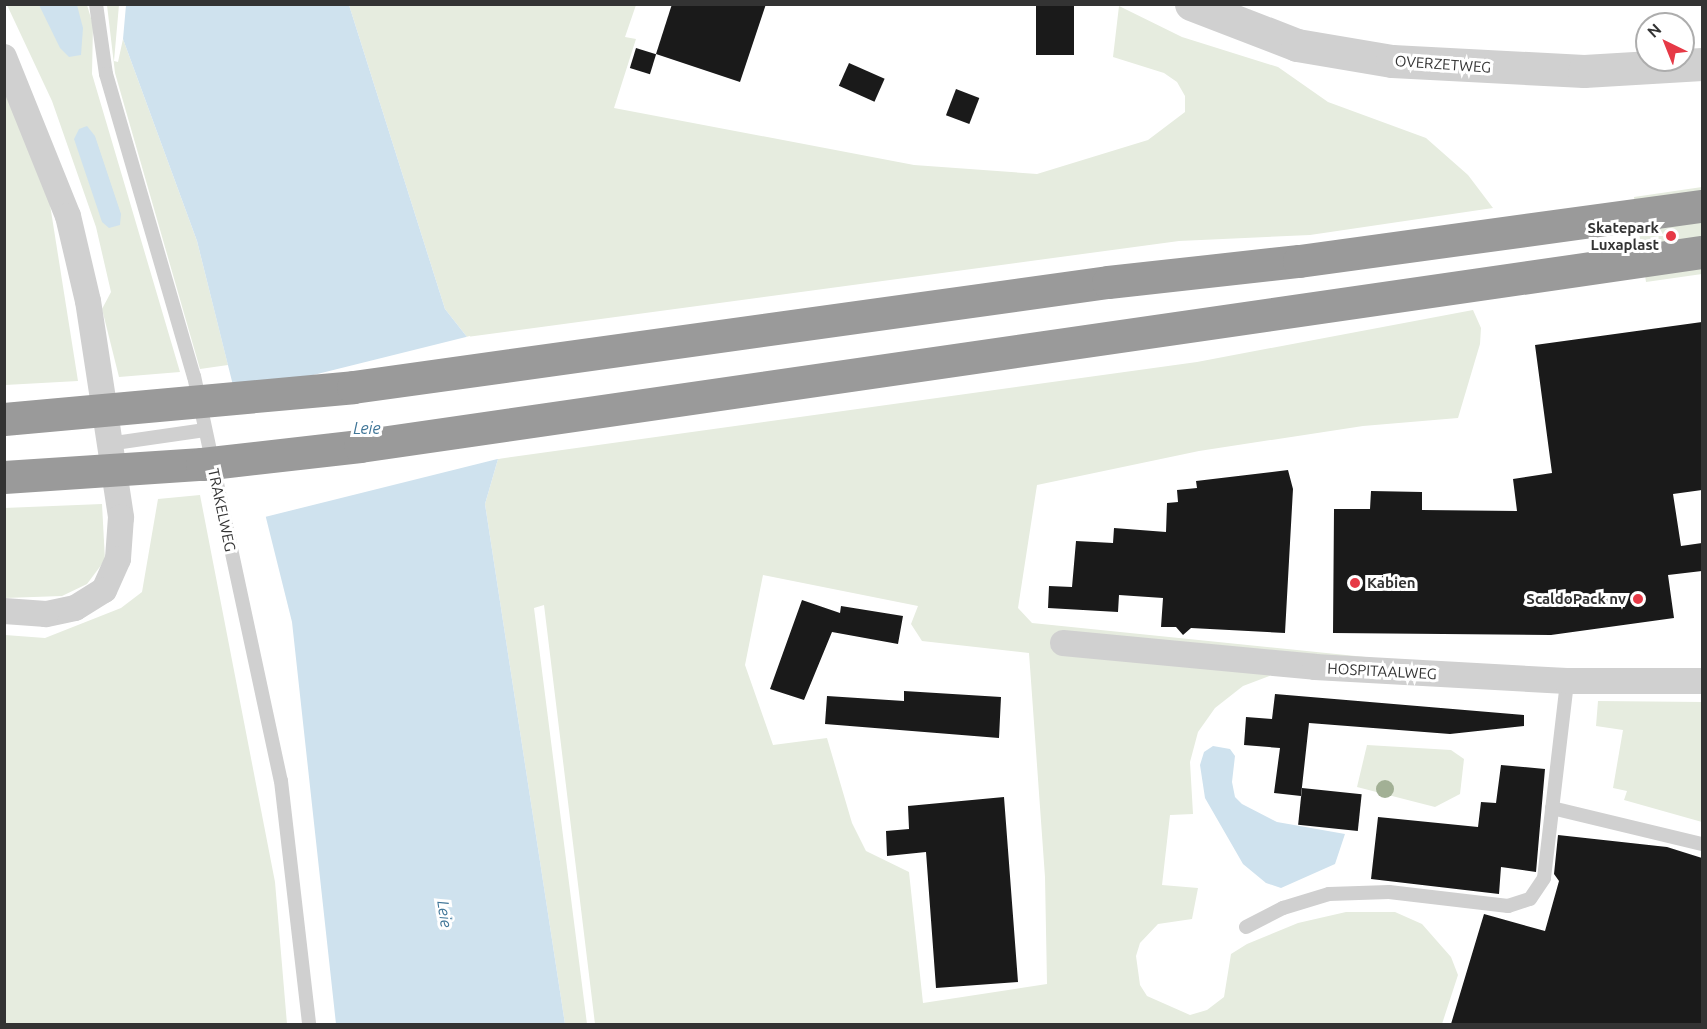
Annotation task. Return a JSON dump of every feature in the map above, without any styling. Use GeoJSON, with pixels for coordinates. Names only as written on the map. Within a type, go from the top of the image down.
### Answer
{"type":"FeatureCollection","features":[{"type":"Feature","properties":{"kind":"highway"},"geometry":{"type":"LineString","coordinates":[[7,419],[353,387],[1702,206]]}},
{"type":"Feature","properties":{"kind":"highway"},"geometry":{"type":"LineString","coordinates":[[13,476],[360,446],[1107,341],[1424,291],[1702,252]]}},
{"type":"Feature","properties":{"kind":"street","name":"OVERZETWEG"},"geometry":{"type":"LineString","coordinates":[[1191,4],[1297,45],[1392,61],[1584,71],[1702,64]]}},
{"type":"Feature","properties":{"kind":"street"},"geometry":{"type":"LineString","coordinates":[[4,57],[68,216],[88,301],[108,444],[121,517],[118,559],[104,590],[75,608],[46,614],[4,611]]}},
{"type":"Feature","properties":{"kind":"street","name":"HOSPITAALWEG"},"geometry":{"type":"LineString","coordinates":[[1063,643],[1315,667],[1567,681],[1702,681]]}},
{"type":"Feature","properties":{"kind":"lane","name":"TRAKELWEG"},"geometry":{"type":"LineString","coordinates":[[96,4],[106,74],[195,376],[281,782],[309,1024]]}},
{"type":"Feature","properties":{"kind":"lane"},"geometry":{"type":"LineString","coordinates":[[108,444],[205,430]]}},
{"type":"Feature","properties":{"kind":"lane"},"geometry":{"type":"LineString","coordinates":[[1246,927],[1283,908],[1329,894],[1389,891],[1508,906],[1530,899],[1544,878],[1567,681]]}},
{"type":"Feature","properties":{"kind":"lane"},"geometry":{"type":"LineString","coordinates":[[1552,808],[1702,844]]}},
{"type":"Feature","properties":{"kind":"shaded area"},"geometry":{"type":"Polygon","coordinates":[[[7,5],[87,5],[93,25],[92,74],[180,372],[119,377],[102,309],[111,292],[96,227],[52,101],[7,5]]]}},
{"type":"Feature","properties":{"kind":"shaded area"},"geometry":{"type":"Polygon","coordinates":[[[107,5],[119,5],[114,61],[118,62],[123,39],[197,241],[228,365],[200,369],[115,73],[107,5]]]}},
{"type":"Feature","properties":{"kind":"shaded area"},"geometry":{"type":"Polygon","coordinates":[[[349,5],[636,5],[625,37],[636,39],[614,108],[914,165],[1037,174],[1148,140],[1185,112],[1185,96],[1177,82],[1164,73],[1113,57],[1119,6],[1182,37],[1278,67],[1328,102],[1426,138],[1468,175],[1493,208],[1310,235],[1179,241],[467,337],[445,309],[349,5]]]}},
{"type":"Feature","properties":{"kind":"shaded area"},"geometry":{"type":"Polygon","coordinates":[[[4,87],[48,192],[78,381],[5,385],[4,87]]]}},
{"type":"Feature","properties":{"kind":"shaded area","name":"Skatepark Luxaplast"},"geometry":{"type":"Polygon","coordinates":[[[1702,187],[1702,274],[1646,282],[1634,197],[1702,187]]]}},
{"type":"Feature","properties":{"kind":"shaded area"},"geometry":{"type":"Polygon","coordinates":[[[1473,310],[1481,328],[1480,344],[1458,418],[1363,426],[1199,451],[1037,485],[1018,608],[1032,623],[1522,673],[1280,672],[1243,686],[1215,708],[1198,732],[1190,762],[1193,814],[1170,815],[1162,885],[1198,888],[1192,919],[1158,924],[1140,943],[1136,956],[1140,985],[1147,996],[1190,1015],[1207,1010],[1224,997],[1231,954],[1247,944],[1298,923],[1346,912],[1395,912],[1422,924],[1451,957],[1458,975],[1442,1024],[595,1024],[544,605],[534,608],[587,1024],[565,1024],[485,504],[498,459],[1197,362],[1473,310]],[[763,575],[745,665],[773,745],[827,738],[852,823],[866,851],[909,872],[923,1003],[1047,984],[1045,877],[1029,653],[922,641],[911,624],[918,606],[763,575]]]}},
{"type":"Feature","properties":{"kind":"shaded area"},"geometry":{"type":"Polygon","coordinates":[[[200,495],[275,882],[287,1024],[5,1024],[5,635],[45,638],[121,608],[142,592],[158,499],[200,495]]]}},
{"type":"Feature","properties":{"kind":"shaded area"},"geometry":{"type":"Polygon","coordinates":[[[102,504],[105,560],[87,584],[62,596],[5,598],[4,508],[102,504]]]}},
{"type":"Feature","properties":{"kind":"shaded area"},"geometry":{"type":"Polygon","coordinates":[[[1598,701],[1702,702],[1702,822],[1624,800],[1627,791],[1613,788],[1623,730],[1596,726],[1598,701]]]}},
{"type":"Feature","properties":{"kind":"shaded area"},"geometry":{"type":"Polygon","coordinates":[[[1367,745],[1451,750],[1464,759],[1460,794],[1435,807],[1357,787],[1367,745]]]}},
{"type":"Feature","properties":{"kind":"water"},"geometry":{"type":"Polygon","coordinates":[[[39,5],[77,5],[83,28],[81,55],[69,57],[60,48],[39,5]]]}},
{"type":"Feature","properties":{"kind":"water","name":"Leie"},"geometry":{"type":"Polygon","coordinates":[[[126,5],[349,5],[445,309],[467,337],[498,459],[485,504],[565,1024],[336,1024],[292,622],[197,241],[123,39],[126,5]]]}},
{"type":"Feature","properties":{"kind":"water"},"geometry":{"type":"Polygon","coordinates":[[[87,126],[95,136],[121,214],[120,225],[109,228],[102,222],[74,139],[79,129],[87,126]]]}},
{"type":"Feature","properties":{"kind":"water"},"geometry":{"type":"Polygon","coordinates":[[[1213,746],[1230,749],[1235,756],[1232,782],[1235,797],[1242,804],[1277,822],[1345,834],[1335,864],[1281,888],[1266,883],[1243,864],[1205,798],[1200,765],[1204,752],[1213,746]]]}},
{"type":"Feature","properties":{"kind":"pier"},"geometry":{"type":"Polygon","coordinates":[[[470,336],[500,458],[261,518],[230,396],[470,336]]]}},
{"type":"Feature","properties":{"kind":"building"},"geometry":{"type":"Polygon","coordinates":[[[672,4],[766,4],[740,82],[656,54],[672,4]]]}},
{"type":"Feature","properties":{"kind":"building"},"geometry":{"type":"Polygon","coordinates":[[[1036,4],[1074,4],[1074,55],[1036,55],[1036,4]]]}},
{"type":"Feature","properties":{"kind":"building"},"geometry":{"type":"Polygon","coordinates":[[[636,48],[656,54],[650,74],[630,68],[636,48]]]}},
{"type":"Feature","properties":{"kind":"building"},"geometry":{"type":"Polygon","coordinates":[[[849,63],[885,79],[874,102],[839,86],[849,63]]]}},
{"type":"Feature","properties":{"kind":"building"},"geometry":{"type":"Polygon","coordinates":[[[956,89],[979,98],[969,124],[946,115],[956,89]]]}},
{"type":"Feature","properties":{"kind":"building"},"geometry":{"type":"Polygon","coordinates":[[[1702,322],[1702,490],[1673,494],[1681,546],[1702,543],[1702,571],[1668,575],[1674,618],[1551,635],[1333,633],[1334,509],[1370,509],[1371,491],[1422,492],[1422,510],[1517,511],[1513,479],[1552,473],[1535,345],[1702,322]]]}},
{"type":"Feature","properties":{"kind":"building"},"geometry":{"type":"Polygon","coordinates":[[[1288,470],[1293,489],[1285,633],[1191,628],[1183,635],[1176,627],[1161,627],[1163,598],[1119,595],[1118,612],[1048,608],[1049,586],[1072,587],[1076,541],[1113,543],[1114,528],[1166,532],[1167,503],[1178,502],[1177,490],[1197,488],[1196,481],[1288,470]]]}},
{"type":"Feature","properties":{"kind":"building"},"geometry":{"type":"Polygon","coordinates":[[[802,600],[840,613],[841,606],[903,616],[898,644],[832,632],[804,700],[770,689],[802,600]]]}},
{"type":"Feature","properties":{"kind":"building"},"geometry":{"type":"Polygon","coordinates":[[[904,691],[1001,697],[999,738],[825,724],[827,696],[904,701],[904,691]]]}},
{"type":"Feature","properties":{"kind":"building"},"geometry":{"type":"Polygon","coordinates":[[[1275,694],[1524,715],[1524,726],[1450,734],[1309,723],[1301,796],[1274,793],[1280,748],[1244,745],[1246,717],[1272,719],[1275,694]]]}},
{"type":"Feature","properties":{"kind":"building"},"geometry":{"type":"Polygon","coordinates":[[[1501,765],[1545,769],[1536,872],[1501,867],[1499,894],[1371,879],[1378,817],[1478,827],[1481,802],[1496,803],[1501,765]]]}},
{"type":"Feature","properties":{"kind":"building"},"geometry":{"type":"Polygon","coordinates":[[[1302,788],[1362,794],[1358,831],[1298,825],[1302,788]]]}},
{"type":"Feature","properties":{"kind":"building"},"geometry":{"type":"Polygon","coordinates":[[[1004,797],[1018,982],[936,988],[926,852],[887,856],[886,831],[909,829],[908,806],[1004,797]]]}},
{"type":"Feature","properties":{"kind":"building"},"geometry":{"type":"Polygon","coordinates":[[[1558,835],[1667,847],[1702,858],[1702,1024],[1451,1024],[1484,914],[1545,931],[1559,881],[1554,874],[1558,835]]]}},
{"type":"Feature","properties":{"kind":"place","name":"Skatepark Luxaplast"},"geometry":{"type":"Point","coordinates":[1671,236]}},
{"type":"Feature","properties":{"kind":"place","name":"Kabien"},"geometry":{"type":"Point","coordinates":[1355,583]}},
{"type":"Feature","properties":{"kind":"place","name":"ScaldoPack nv"},"geometry":{"type":"Point","coordinates":[1638,599]}}]}
